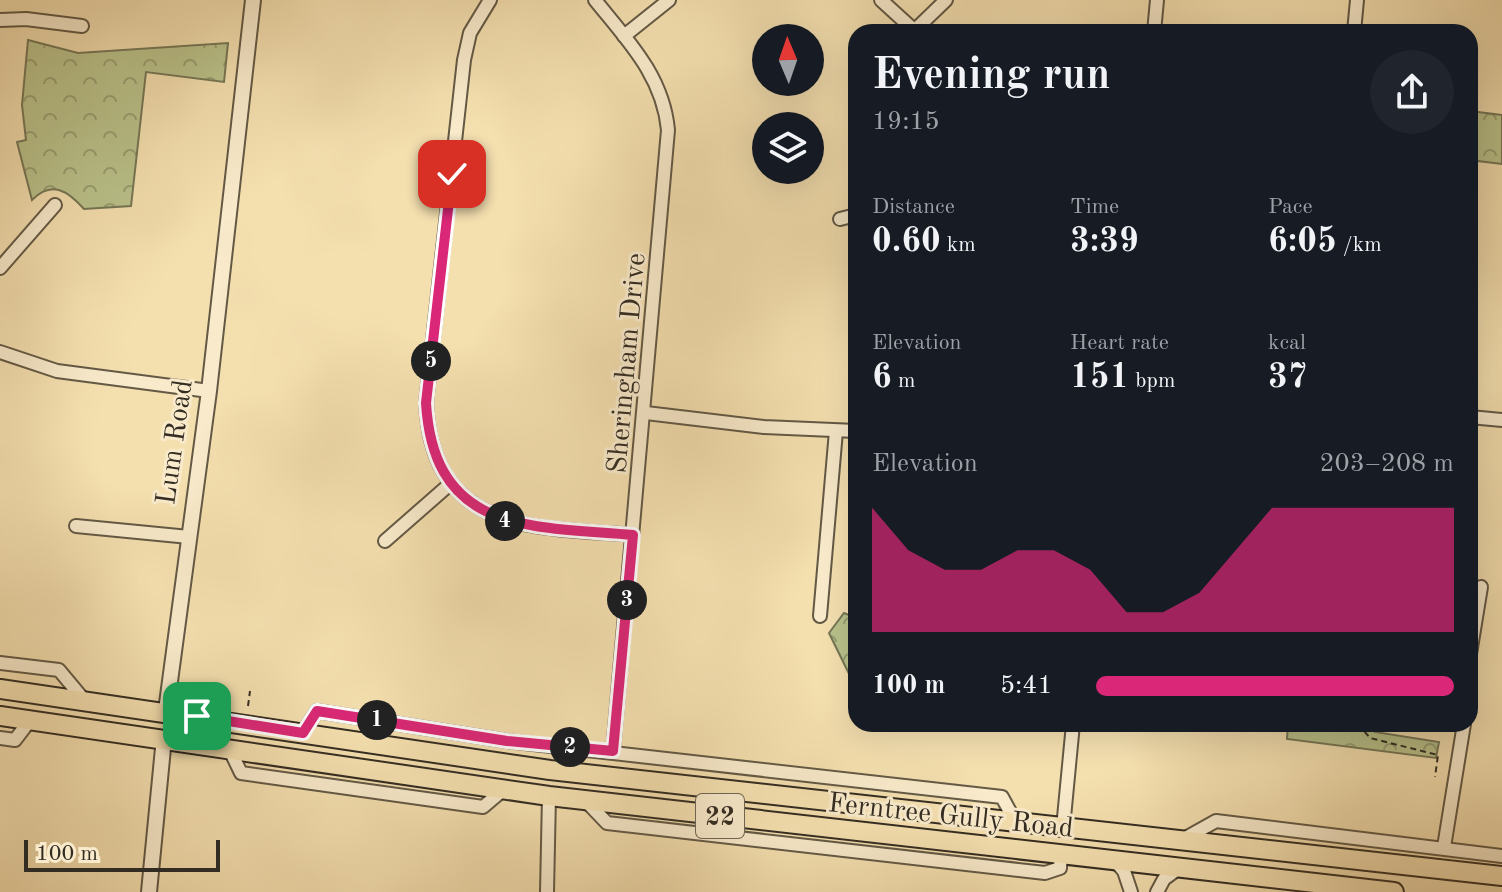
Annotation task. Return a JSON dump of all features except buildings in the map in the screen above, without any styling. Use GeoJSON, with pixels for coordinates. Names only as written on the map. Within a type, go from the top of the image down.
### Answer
{"type":"FeatureCollection","features":[{"type":"Feature","properties":{"kind":"main road","name":"Ferntree Gully Road"},"geometry":{"type":"LineString","coordinates":[[0,689],[166,711],[550,770],[1502,876]]}},
{"type":"Feature","properties":{"kind":"main road"},"geometry":{"type":"LineString","coordinates":[[31,719],[35,693]]}},
{"type":"Feature","properties":{"kind":"main road","name":"Lum Road"},"geometry":{"type":"LineString","coordinates":[[164,738],[166,711]]}},
{"type":"Feature","properties":{"kind":"main road","name":"Ferntree Gully Road"},"geometry":{"type":"LineString","coordinates":[[0,716],[549,796],[1394,892]]}},
{"type":"Feature","properties":{"kind":"main road"},"geometry":{"type":"LineString","coordinates":[[299,759],[303,733]]}},
{"type":"Feature","properties":{"kind":"main road"},"geometry":{"type":"LineString","coordinates":[[549,796],[550,770]]}},
{"type":"Feature","properties":{"kind":"main road"},"geometry":{"type":"LineString","coordinates":[[1061,854],[1063,828]]}},
{"type":"Feature","properties":{"kind":"main road"},"geometry":{"type":"LineString","coordinates":[[1262,850],[1290,864],[1299,881]]}},
{"type":"Feature","properties":{"kind":"street","name":"Lum Road"},"geometry":{"type":"LineString","coordinates":[[166,711],[209,391],[253,0]]}},
{"type":"Feature","properties":{"kind":"street"},"geometry":{"type":"LineString","coordinates":[[490,0],[470,33],[464,60],[426,403],[428,431],[450,484],[483,510],[507,522],[538,528],[633,535]]}},
{"type":"Feature","properties":{"kind":"street","name":"Sheringham Drive"},"geometry":{"type":"LineString","coordinates":[[595,0],[661,91],[668,130],[646,413],[613,751]]}},
{"type":"Feature","properties":{"kind":"street"},"geometry":{"type":"LineString","coordinates":[[624,36],[669,0]]}},
{"type":"Feature","properties":{"kind":"street"},"geometry":{"type":"LineString","coordinates":[[881,0],[908,24]]}},
{"type":"Feature","properties":{"kind":"street"},"geometry":{"type":"LineString","coordinates":[[923,24],[946,0]]}},
{"type":"Feature","properties":{"kind":"street"},"geometry":{"type":"LineString","coordinates":[[1155,24],[1157,0]]}},
{"type":"Feature","properties":{"kind":"street"},"geometry":{"type":"LineString","coordinates":[[1355,24],[1357,0]]}},
{"type":"Feature","properties":{"kind":"street"},"geometry":{"type":"LineString","coordinates":[[0,20],[26,19],[82,26]]}},
{"type":"Feature","properties":{"kind":"street"},"geometry":{"type":"LineString","coordinates":[[0,268],[55,205]]}},
{"type":"Feature","properties":{"kind":"street"},"geometry":{"type":"LineString","coordinates":[[840,219],[848,217]]}},
{"type":"Feature","properties":{"kind":"street"},"geometry":{"type":"LineString","coordinates":[[0,352],[57,371],[209,391]]}},
{"type":"Feature","properties":{"kind":"street"},"geometry":{"type":"LineString","coordinates":[[646,413],[764,427],[848,431]]}},
{"type":"Feature","properties":{"kind":"street"},"geometry":{"type":"LineString","coordinates":[[1478,418],[1502,420]]}},
{"type":"Feature","properties":{"kind":"street"},"geometry":{"type":"LineString","coordinates":[[820,616],[836,431]]}},
{"type":"Feature","properties":{"kind":"street"},"geometry":{"type":"LineString","coordinates":[[385,541],[450,484]]}},
{"type":"Feature","properties":{"kind":"street"},"geometry":{"type":"LineString","coordinates":[[76,526],[189,537]]}},
{"type":"Feature","properties":{"kind":"street"},"geometry":{"type":"LineString","coordinates":[[1478,605],[1481,587]]}},
{"type":"Feature","properties":{"kind":"street"},"geometry":{"type":"LineString","coordinates":[[0,663],[59,670],[84,700]]}},
{"type":"Feature","properties":{"kind":"street","name":"Ferntree Gully Road"},"geometry":{"type":"LineString","coordinates":[[303,733],[317,711],[507,741],[1002,797],[1016,823]]}},
{"type":"Feature","properties":{"kind":"street"},"geometry":{"type":"LineString","coordinates":[[0,738],[15,740],[31,719]]}},
{"type":"Feature","properties":{"kind":"street"},"geometry":{"type":"LineString","coordinates":[[1063,828],[1072,732]]}},
{"type":"Feature","properties":{"kind":"street"},"geometry":{"type":"LineString","coordinates":[[1444,847],[1463,732]]}},
{"type":"Feature","properties":{"kind":"street","name":"Lum Road"},"geometry":{"type":"LineString","coordinates":[[149,892],[164,738]]}},
{"type":"Feature","properties":{"kind":"street"},"geometry":{"type":"LineString","coordinates":[[229,748],[241,773],[483,807],[503,790]]}},
{"type":"Feature","properties":{"kind":"street"},"geometry":{"type":"LineString","coordinates":[[547,892],[549,796]]}},
{"type":"Feature","properties":{"kind":"street"},"geometry":{"type":"LineString","coordinates":[[585,800],[607,823],[888,856],[1045,873],[1060,868],[1061,854]]}},
{"type":"Feature","properties":{"kind":"street"},"geometry":{"type":"LineString","coordinates":[[1201,819],[1502,856]]}},
{"type":"Feature","properties":{"kind":"street"},"geometry":{"type":"LineString","coordinates":[[1179,841],[1216,821]]}},
{"type":"Feature","properties":{"kind":"street"},"geometry":{"type":"LineString","coordinates":[[888,856],[891,835]]}},
{"type":"Feature","properties":{"kind":"street"},"geometry":{"type":"LineString","coordinates":[[1115,861],[1124,871],[1131,892]]}},
{"type":"Feature","properties":{"kind":"street"},"geometry":{"type":"LineString","coordinates":[[1157,892],[1164,879],[1179,868]]}},
{"type":"Feature","properties":{"kind":"path"},"geometry":{"type":"LineString","coordinates":[[248,706],[250,691]]}},
{"type":"Feature","properties":{"kind":"path"},"geometry":{"type":"LineString","coordinates":[[1365,732],[1370,738],[1438,755],[1435,777]]}},
{"type":"Feature","properties":{"kind":"green space"},"geometry":{"type":"Polygon","coordinates":[[[28,40],[78,53],[228,43],[224,82],[146,72],[131,206],[84,209],[66,193],[53,189],[32,200],[17,142],[26,140],[22,105],[28,40]]]}},
{"type":"Feature","properties":{"kind":"green space"},"geometry":{"type":"Polygon","coordinates":[[[1478,112],[1502,115],[1502,164],[1478,161],[1478,112]]]}},
{"type":"Feature","properties":{"kind":"green space"},"geometry":{"type":"Polygon","coordinates":[[[844,613],[848,615],[848,672],[829,633],[844,613]]]}},
{"type":"Feature","properties":{"kind":"green space"},"geometry":{"type":"Polygon","coordinates":[[[1287,732],[1375,732],[1439,742],[1436,758],[1287,739],[1287,732]]]}},
{"type":"Feature","properties":{"kind":"route"},"geometry":{"type":"LineString","coordinates":[[197,716],[303,733],[317,711],[507,741],[613,751],[633,535],[538,528],[507,522],[483,510],[450,484],[428,431],[426,403],[452,174]]}}]}
